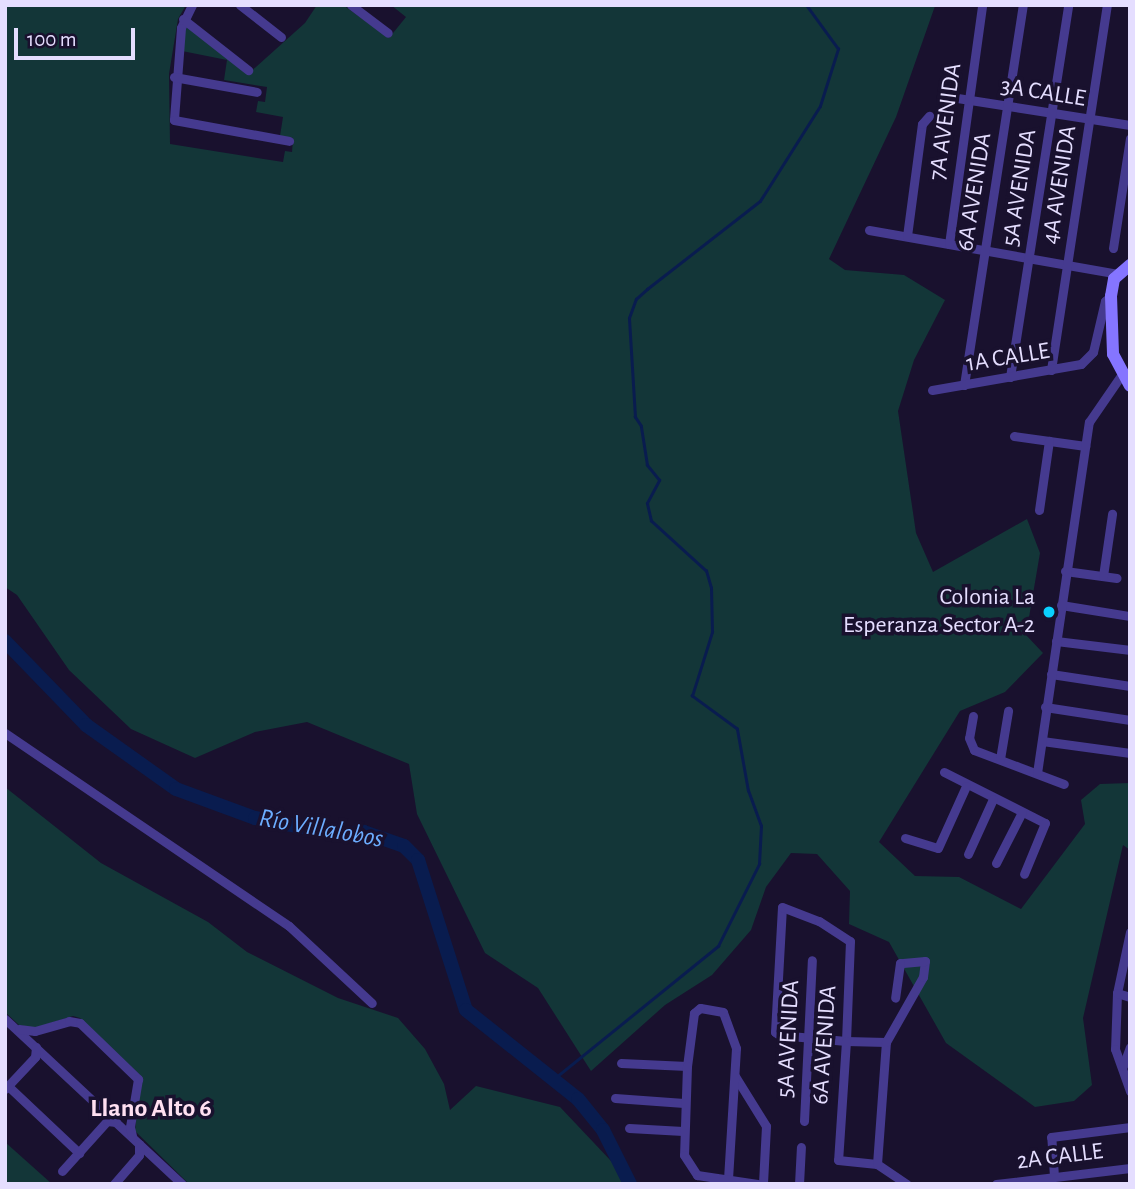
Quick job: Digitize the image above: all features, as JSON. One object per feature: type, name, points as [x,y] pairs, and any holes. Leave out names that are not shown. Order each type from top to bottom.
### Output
[{"type":"main road","points":[[1130,265],[1119,274],[1111,296],[1112,352],[1130,386]]},
{"type":"street","points":[[192,5],[183,19],[174,77],[173,118],[179,123],[289,141]]},
{"type":"street","points":[[240,5],[281,37]]},
{"type":"street","points":[[351,5],[388,33]]},
{"type":"street","name":"7A AVENIDA","points":[[950,244],[982,5]]},
{"type":"street","name":"6A AVENIDA","points":[[964,385],[1023,5]]},
{"type":"street","name":"5A AVENIDA","points":[[1010,377],[1068,5]]},
{"type":"street","name":"4A AVENIDA","points":[[1051,370],[1107,5]]},
{"type":"street","points":[[183,19],[247,70]]},
{"type":"street","points":[[174,77],[257,92]]},
{"type":"street","name":"3A CALLE","points":[[951,97],[1130,125]]},
{"type":"street","points":[[906,236],[922,124],[929,116]]},
{"type":"street","points":[[1113,248],[1130,138]]},
{"type":"street","points":[[869,230],[1119,274]]},
{"type":"street","name":"1A CALLE","points":[[932,390],[1051,370],[1088,359],[1105,301],[1111,296]]},
{"type":"street","points":[[1037,773],[1065,571],[1092,414],[1126,376]]},
{"type":"street","points":[[1014,436],[1085,446]]},
{"type":"street","points":[[1039,510],[1049,441]]},
{"type":"street","points":[[1103,576],[1112,514]]},
{"type":"street","points":[[1065,571],[1117,578]]},
{"type":"street","points":[[1060,605],[1130,616]]},
{"type":"street","points":[[1056,641],[1130,650]]},
{"type":"street","points":[[1051,674],[1130,686]]},
{"type":"street","points":[[1045,707],[1130,720]]},
{"type":"street","points":[[1000,759],[1008,711]]},
{"type":"street","points":[[973,716],[970,746],[1064,784]]},
{"type":"street","points":[[5,733],[289,926],[372,1003]]},
{"type":"street","points":[[1042,741],[1130,753]]},
{"type":"street","points":[[944,772],[966,786],[1045,823],[1024,874]]},
{"type":"street","points":[[905,838],[933,849],[939,847],[966,786]]},
{"type":"street","points":[[968,854],[993,799]]},
{"type":"street","points":[[996,863],[1022,812]]},
{"type":"street","name":"6A AVENIDA","points":[[809,1038],[779,1035],[774,1030],[781,910],[788,906],[846,937],[850,944],[837,1157],[843,1163],[877,1164]]},
{"type":"street","points":[[1130,932],[1117,993],[1115,1049],[1130,1091]]},
{"type":"street","name":"5A AVENIDA","points":[[804,1121],[812,960]]},
{"type":"street","points":[[895,999],[900,963],[925,961],[923,976],[886,1042],[877,1164],[907,1184]]},
{"type":"street","points":[[1117,993],[1130,997]]},
{"type":"street","points":[[728,1179],[736,1048],[725,1016],[716,1009],[700,1008],[694,1013],[687,1066],[684,1155],[697,1180],[728,1179],[757,1184]]},
{"type":"street","points":[[5,1021],[15,1027],[182,1184]]},
{"type":"street","points":[[15,1027],[32,1032],[68,1021],[80,1023],[138,1079],[130,1127],[139,1155],[114,1184]]},
{"type":"street","points":[[809,1038],[886,1042]]},
{"type":"street","points":[[36,1047],[36,1057],[7,1088],[79,1153]]},
{"type":"street","points":[[1122,1066],[1130,1047]]},
{"type":"street","points":[[621,1063],[687,1066]]},
{"type":"street","points":[[735,1076],[766,1126],[763,1184]]},
{"type":"street","points":[[615,1098],[684,1103]]},
{"type":"street","points":[[62,1171],[107,1121],[116,1122]]},
{"type":"street","points":[[1054,1176],[1051,1137],[1130,1127]]},
{"type":"street","points":[[629,1128],[683,1131]]},
{"type":"street","points":[[799,1184],[802,1147]]},
{"type":"street","name":"2A CALLE","points":[[996,1184],[1032,1182],[1054,1176],[1130,1168]]},
{"type":"street","points":[[1076,1174],[1082,1184]]},
{"type":"green space","points":[[5,5],[186,5],[178,19],[169,74],[170,144],[283,162],[285,151],[292,152],[293,138],[280,136],[283,117],[256,112],[258,101],[265,102],[267,87],[224,80],[227,60],[182,51],[186,26],[248,74],[305,23],[317,5],[343,5],[389,38],[406,17],[391,5],[935,6],[896,117],[829,259],[845,270],[904,275],[945,300],[914,360],[898,411],[916,533],[933,572],[1027,519],[1040,553],[1026,635],[1043,653],[1005,692],[960,711],[879,842],[915,876],[959,877],[1021,909],[1085,824],[1081,800],[1100,784],[1130,783],[1130,850],[1123,845],[1083,1018],[1092,1085],[1074,1101],[1035,1107],[946,1043],[889,942],[849,924],[850,891],[817,854],[791,853],[766,887],[751,930],[712,975],[665,1005],[591,1071],[538,988],[485,953],[417,814],[409,764],[307,722],[255,732],[195,758],[131,729],[69,670],[17,595],[5,587]]},
{"type":"green space","points":[[5,787],[101,863],[208,922],[247,952],[338,998],[398,1018],[425,1049],[444,1084],[450,1110],[476,1086],[560,1107],[612,1162],[623,1184],[189,1184],[135,1131],[141,1076],[80,1018],[73,1016],[35,1028],[19,1025],[5,1012]]},
{"type":"green space","points":[[5,1142],[52,1184],[5,1184]]},
{"type":"waterway","points":[[555,1078],[718,946],[759,864],[761,826],[748,791],[737,729],[692,696],[712,632],[711,588],[706,571],[651,521],[647,503],[659,480],[647,465],[641,426],[635,417],[629,318],[636,299],[647,289],[760,201],[820,106],[838,49],[806,5]]},
{"type":"waterway","name":"Río Villalobos","points":[[5,641],[86,725],[176,789],[255,818],[344,835],[364,832],[404,846],[418,860],[466,1010],[578,1099],[603,1130],[630,1184]]},
{"type":"place","name":"Colonia La Esperanza Sector A-2","points":[[1049,612]]},
{"type":"district","name":"Llano Alto 6","points":[[151,1109]]}]
